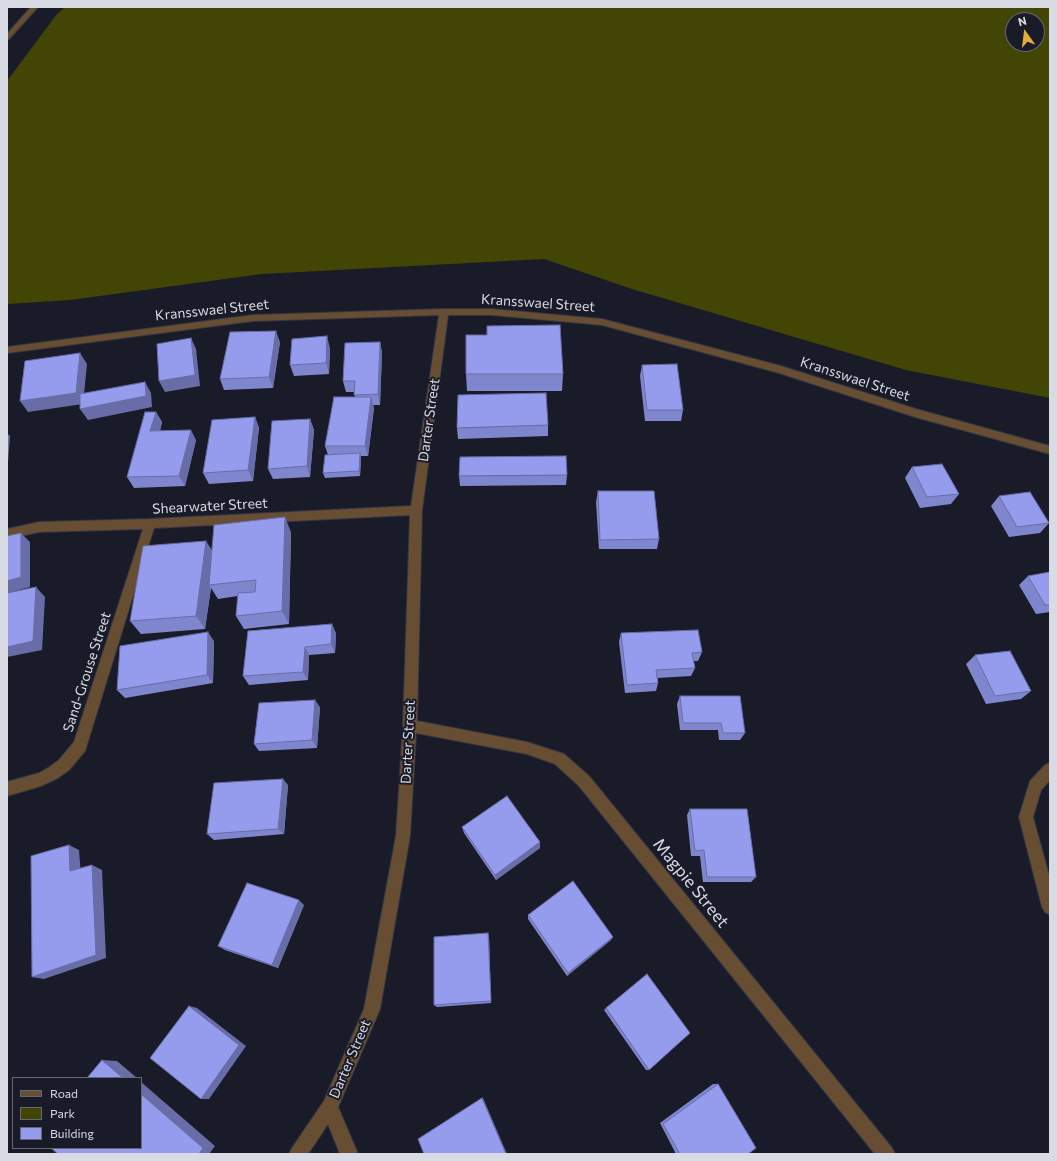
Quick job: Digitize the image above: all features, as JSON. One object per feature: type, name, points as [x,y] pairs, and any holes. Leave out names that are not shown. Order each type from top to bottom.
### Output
[{"type":"street","points":[[7,38],[35,7]]},
{"type":"street","name":"Kransswael Street","points":[[7,350],[253,318],[444,312],[499,312],[602,322],[781,370],[915,413],[1050,450]]},
{"type":"street","name":"Darter Street","points":[[298,1154],[330,1107],[372,1008],[403,836],[410,726],[416,510],[444,312]]},
{"type":"street","name":"Shearwater Street","points":[[7,534],[39,527],[150,524],[416,510]]},
{"type":"street","name":"Sand-Grouse Street","points":[[7,789],[41,779],[53,773],[64,765],[80,746],[150,524]]},
{"type":"street","name":"Magpie Street","points":[[410,726],[527,748],[559,759],[584,781],[886,1154]]},
{"type":"street","points":[[1050,770],[1035,786],[1026,817],[1050,907]]},
{"type":"street","points":[[330,1107],[349,1154]]},
{"type":"green space","points":[[65,7],[1050,7],[1050,398],[906,370],[632,289],[544,259],[262,274],[70,300],[7,304],[7,81],[57,14]]},
{"type":"building","points":[[560,325],[563,374],[466,374],[466,335],[487,335],[487,326]]},
{"type":"building","points":[[276,331],[269,377],[220,379],[230,332]]},
{"type":"building","points":[[327,336],[326,363],[290,365],[292,339]]},
{"type":"building","points":[[191,338],[195,375],[159,381],[157,344]]},
{"type":"building","points":[[380,342],[378,394],[354,395],[355,381],[343,381],[345,343]]},
{"type":"building","points":[[80,353],[76,393],[20,401],[25,361]]},
{"type":"building","points":[[677,364],[683,410],[647,410],[642,365]]},
{"type":"building","points":[[145,382],[146,396],[80,409],[80,394]]},
{"type":"building","points":[[546,393],[548,425],[457,428],[458,395]]},
{"type":"building","points":[[334,397],[371,397],[365,446],[325,446]]},
{"type":"building","points":[[145,412],[156,412],[150,431],[191,430],[179,476],[127,477]]},
{"type":"building","points":[[255,417],[248,470],[203,473],[212,420]]},
{"type":"building","points":[[310,419],[307,466],[268,469],[272,421]]},
{"type":"building","points":[[360,453],[359,471],[323,473],[325,455]]},
{"type":"building","points":[[566,456],[567,475],[459,476],[460,457]]},
{"type":"building","points":[[942,464],[959,494],[927,497],[912,467]]},
{"type":"building","points":[[598,491],[654,491],[659,539],[600,540]]},
{"type":"building","points":[[1030,492],[1049,523],[1017,527],[999,496]]},
{"type":"building","points":[[285,517],[282,611],[236,616],[238,593],[255,592],[256,580],[209,585],[214,525]]},
{"type":"building","points":[[21,533],[21,577],[7,581],[7,536]]},
{"type":"building","points":[[206,541],[196,616],[130,621],[143,546]]},
{"type":"building","points":[[1050,572],[1050,605],[1045,605],[1028,576]]},
{"type":"building","points":[[36,587],[33,641],[7,647],[7,593]]},
{"type":"building","points":[[332,624],[331,644],[305,647],[303,672],[243,676],[248,631]]},
{"type":"building","points":[[698,630],[702,652],[692,653],[695,668],[656,670],[658,683],[627,685],[621,633]]},
{"type":"building","points":[[208,632],[207,675],[117,690],[120,646]]},
{"type":"building","points":[[1010,651],[1031,691],[995,696],[975,655]]},
{"type":"building","points":[[680,696],[740,696],[745,733],[723,733],[721,723],[683,723]]},
{"type":"building","points":[[315,700],[312,740],[254,744],[259,703]]},
{"type":"building","points":[[283,779],[278,829],[207,834],[214,783]]},
{"type":"building","points":[[507,796],[540,842],[495,875],[462,827]]},
{"type":"building","points":[[690,809],[747,809],[756,877],[707,877],[704,850],[695,851]]},
{"type":"building","points":[[69,845],[70,871],[92,865],[96,955],[32,977],[31,856]]},
{"type":"building","points":[[573,881],[613,937],[568,973],[528,915]]},
{"type":"building","points":[[247,883],[299,900],[272,965],[218,946]]},
{"type":"building","points":[[488,933],[491,1001],[434,1005],[434,937]]},
{"type":"building","points":[[647,974],[690,1033],[649,1070],[606,1008]]},
{"type":"building","points":[[189,1006],[239,1045],[201,1099],[150,1058]]},
{"type":"building","points":[[102,1060],[122,1077],[88,1077]]},
{"type":"building","points":[[718,1084],[756,1148],[748,1154],[680,1154],[663,1124]]},
{"type":"building","points":[[142,1095],[203,1148],[199,1154],[58,1154],[52,1149],[142,1149]]},
{"type":"building","points":[[482,1098],[506,1154],[424,1154],[418,1139]]}]
